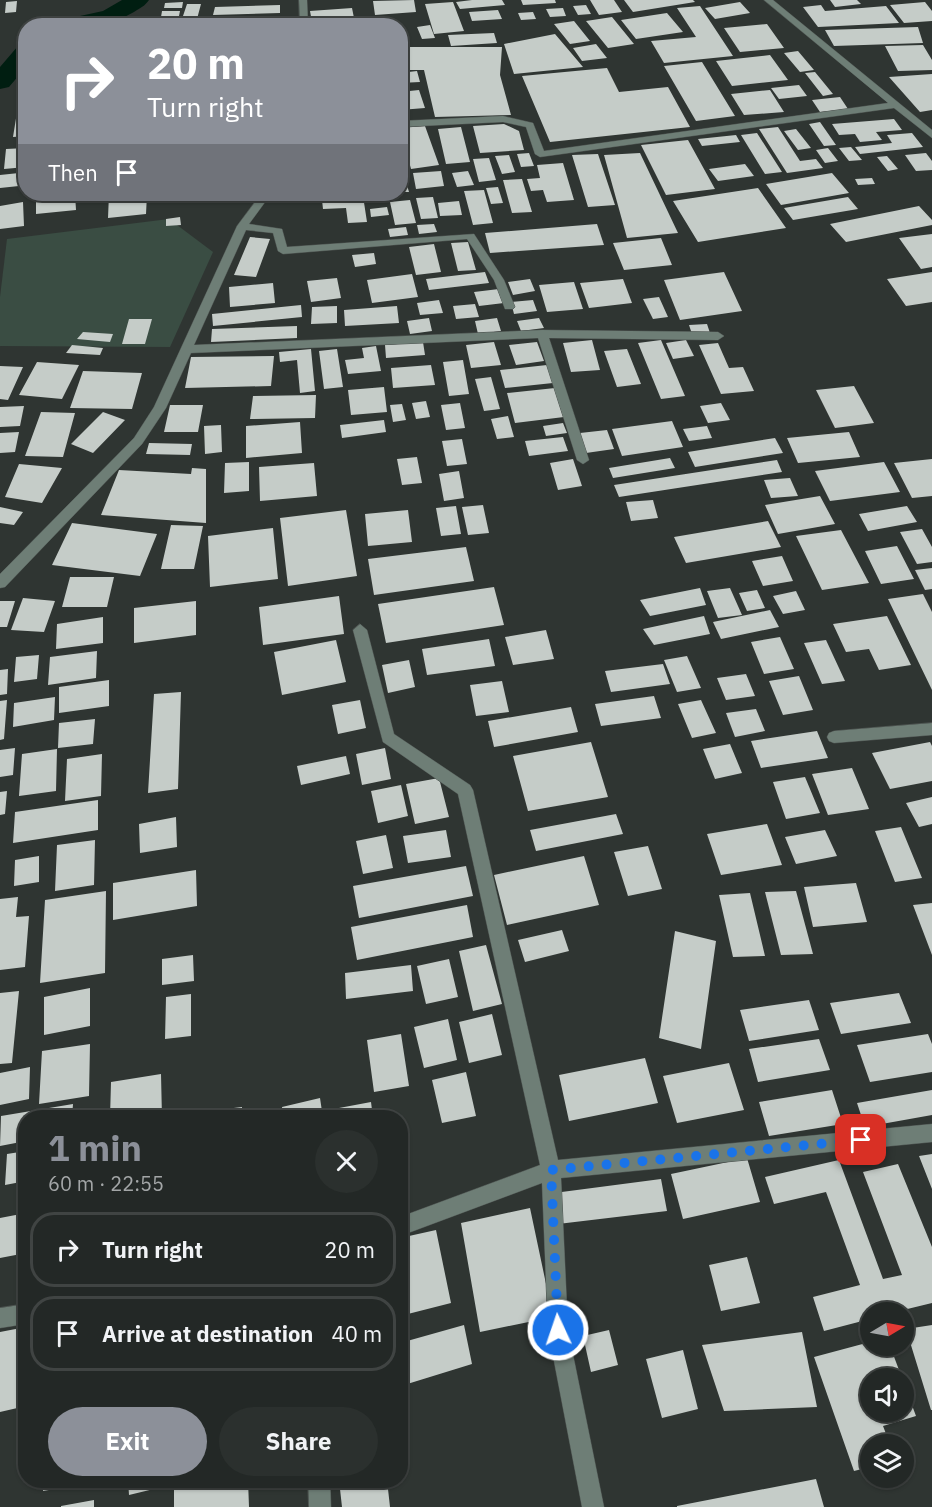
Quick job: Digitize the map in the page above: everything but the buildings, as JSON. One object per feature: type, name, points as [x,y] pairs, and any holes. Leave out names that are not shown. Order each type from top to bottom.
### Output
[{"type":"street","points":[[303,0],[304,18]]},
{"type":"street","points":[[768,0],[932,135]]},
{"type":"street","points":[[408,124],[502,118],[530,125],[540,154],[897,105]]},
{"type":"street","points":[[920,125],[932,123]]},
{"type":"street","points":[[0,583],[138,441],[160,408],[242,226],[261,201]]},
{"type":"street","points":[[242,226],[278,231],[283,251],[470,236],[499,280],[509,307]]},
{"type":"street","points":[[187,349],[542,334],[718,336]]},
{"type":"street","points":[[542,334],[583,460]]},
{"type":"street","points":[[360,630],[388,738],[465,790],[551,1170],[558,1330],[593,1507]]},
{"type":"street","points":[[834,737],[932,729]]},
{"type":"street","points":[[408,1224],[551,1170],[932,1133]]},
{"type":"street","points":[[0,1318],[18,1315]]},
{"type":"street","points":[[319,1488],[320,1507]]},
{"type":"green space","points":[[169,219],[213,252],[170,347],[0,346],[0,297],[7,239]]},
{"type":"waterway","points":[[101,18],[110,16],[138,0]]},
{"type":"waterway","points":[[0,82],[18,61]]},
{"type":"route","points":[[558,1330],[551,1170],[861,1140]]}]
